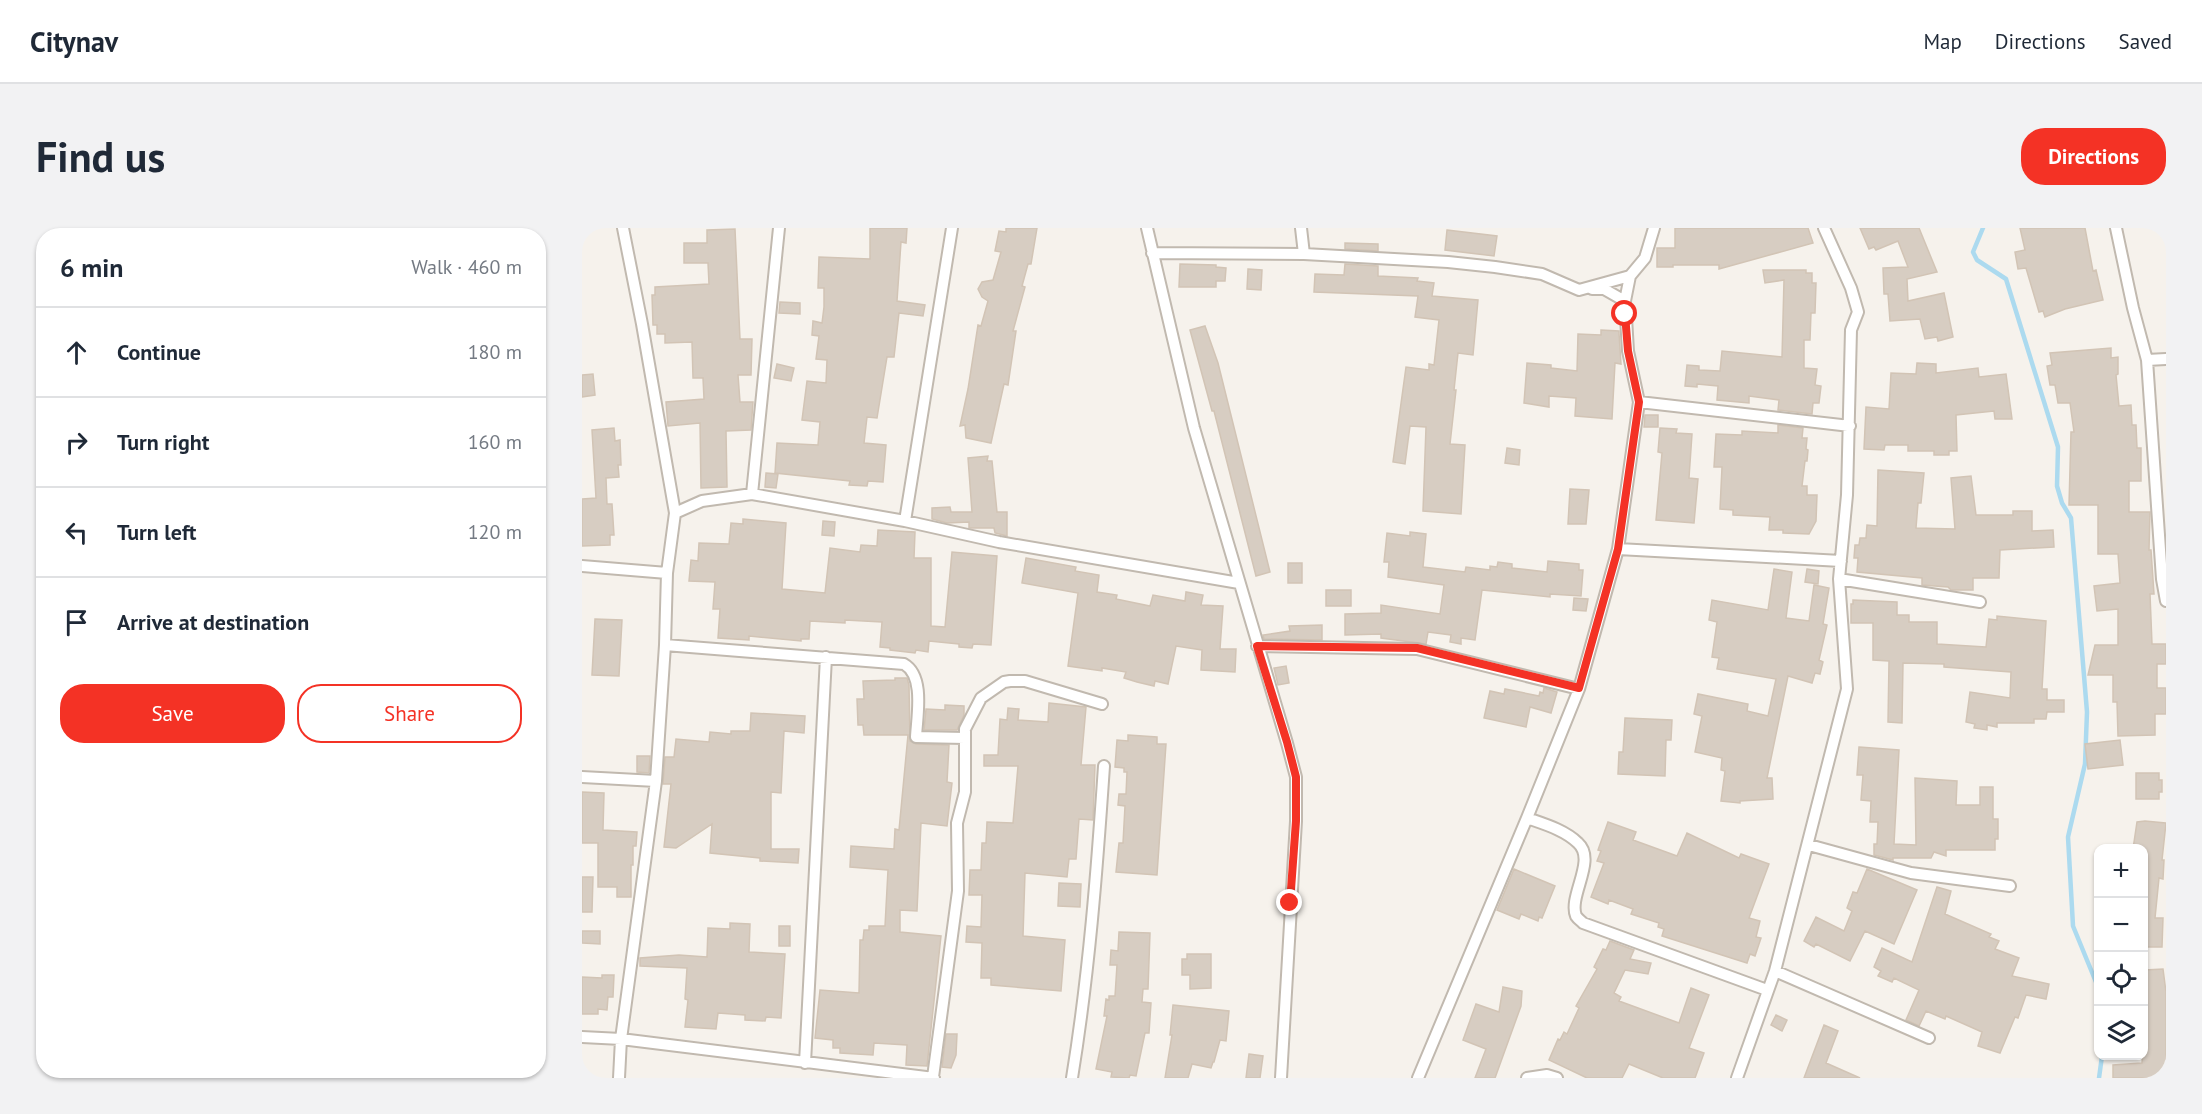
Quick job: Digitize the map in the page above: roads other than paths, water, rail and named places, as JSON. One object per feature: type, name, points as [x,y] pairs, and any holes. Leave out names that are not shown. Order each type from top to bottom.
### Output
[{"type":"street","points":[[619,1078],[621,1039],[656,781],[665,645],[667,573],[675,513],[623,228]]},
{"type":"street","points":[[752,494],[779,228]]},
{"type":"street","points":[[905,521],[952,228]]},
{"type":"street","points":[[1147,228],[1194,428],[1296,777],[1296,821],[1281,1078]]},
{"type":"street","points":[[1301,228],[1304,254]]},
{"type":"street","points":[[1418,1078],[1579,688],[1618,549],[1639,402],[1628,351],[1625,301],[1630,276],[1644,258],[1654,228]]},
{"type":"street","points":[[1737,1078],[1775,971],[1847,689],[1839,579],[1847,495],[1851,330],[1858,312],[1851,288],[1824,228]]},
{"type":"street","points":[[2116,228],[2147,360],[2161,483],[2162,579],[2166,601]]},
{"type":"street","points":[[1152,253],[1304,254],[1495,267],[1542,274],[1579,290],[1605,289],[1625,301]]},
{"type":"street","points":[[1579,290],[1630,276]]},
{"type":"street","points":[[2147,360],[2166,358]]},
{"type":"street","points":[[1639,402],[1850,426]]},
{"type":"street","points":[[675,513],[702,501],[752,494],[905,521],[999,542],[1239,583]]},
{"type":"street","points":[[1618,549],[1841,561]]},
{"type":"street","points":[[582,566],[667,573]]},
{"type":"street","points":[[1839,579],[1980,602]]},
{"type":"street","points":[[665,645],[904,664],[911,668],[915,675],[916,737],[965,738]]},
{"type":"street","points":[[1257,646],[1417,648],[1579,688]]},
{"type":"street","points":[[805,1063],[826,657]]},
{"type":"street","points":[[582,1037],[621,1039],[933,1078],[958,891],[957,830],[958,813],[966,785],[965,729],[981,698],[1004,682],[1024,681],[1102,704]]},
{"type":"street","points":[[1072,1078],[1085,992],[1104,766]]},
{"type":"street","points":[[582,777],[656,781]]},
{"type":"street","points":[[1527,818],[1554,828],[1579,843],[1584,852],[1575,906],[1576,916],[1583,923],[1767,990]]},
{"type":"street","points":[[1809,845],[1911,873],[2010,886]]},
{"type":"street","points":[[1775,971],[1929,1038]]},
{"type":"street","points":[[1527,1078],[1546,1074],[1557,1078]]},
{"type":"waterway","points":[[1983,228],[1973,252],[1977,260],[2006,279],[2058,447],[2057,486],[2062,503],[2071,518],[2087,712],[2085,764],[2068,837],[2073,926],[2094,977]]},
{"type":"waterway","points":[[2099,1078],[2101,1060]]}]
